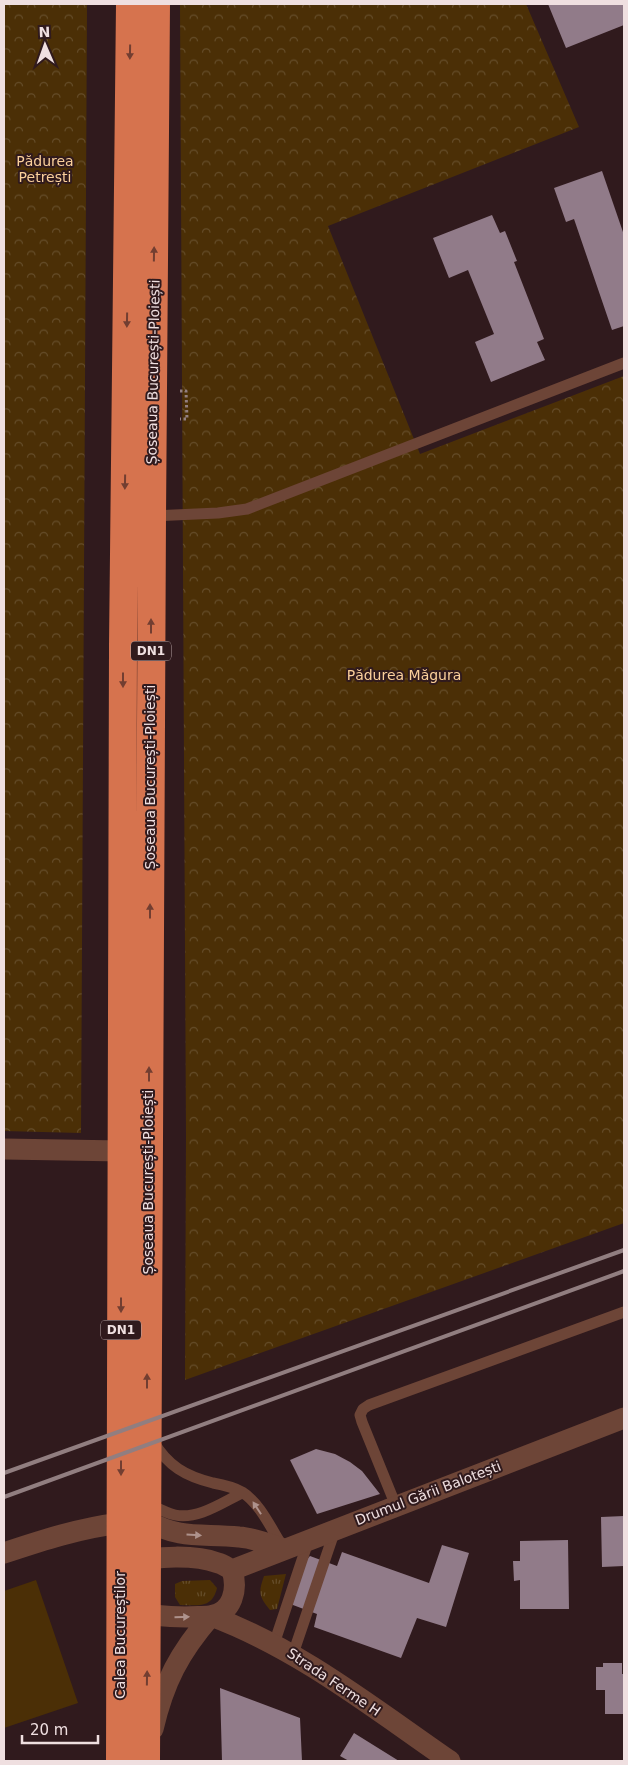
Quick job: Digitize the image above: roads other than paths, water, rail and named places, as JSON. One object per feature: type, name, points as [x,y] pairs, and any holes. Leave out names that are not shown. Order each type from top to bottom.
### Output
[{"type":"highway","name":"Șoseaua București-Ploiești","points":[[121,1516],[125,516],[130,4]]},
{"type":"highway","name":"Șoseaua București-Ploiești","points":[[148,1512],[156,4]]},
{"type":"highway","points":[[125,516],[152,516]]},
{"type":"highway","points":[[122,1151],[134,1171],[135,1285],[148,1297]]},
{"type":"highway","name":"Calea Bucureștilor","points":[[146,1761],[148,1512]]},
{"type":"highway","name":"Calea Bucureștilor","points":[[120,1761],[121,1516]]},
{"type":"street","points":[[4,1149],[122,1151]]},
{"type":"street","name":"Drumul Gării Balotești","points":[[232,1570],[624,1418]]},
{"type":"street","points":[[148,1512],[159,1528],[181,1534],[251,1538],[284,1549]]},
{"type":"street","points":[[4,1553],[121,1516]]},
{"type":"street","points":[[120,1572],[138,1562],[184,1558],[218,1563],[232,1570],[235,1579],[235,1589],[228,1606],[220,1613],[211,1616],[160,1617],[131,1610],[120,1604]]},
{"type":"street","points":[[146,1761],[158,1707],[165,1687],[184,1651],[211,1616]]},
{"type":"street","name":"Strada Ferme H","points":[[211,1616],[238,1626],[293,1654],[450,1761]]},
{"type":"lane","points":[[152,516],[218,513],[247,509],[624,363]]},
{"type":"lane","points":[[396,1506],[362,1422],[360,1415],[363,1409],[369,1404],[624,1312]]},
{"type":"lane","points":[[147,1430],[158,1450],[172,1466],[186,1475],[230,1486],[253,1500],[284,1549]]},
{"type":"lane","points":[[148,1512],[188,1516],[242,1493]]},
{"type":"lane","points":[[293,1654],[336,1529]]},
{"type":"lane","points":[[274,1644],[309,1539]]},
{"type":"railway","points":[[4,1473],[624,1250]]},
{"type":"railway","points":[[4,1497],[624,1271]]},
{"type":"park label","name":"Pădurea Petrești","points":[[45,170]]},
{"type":"park label","name":"Pădurea Măgura","points":[[404,675]]}]
